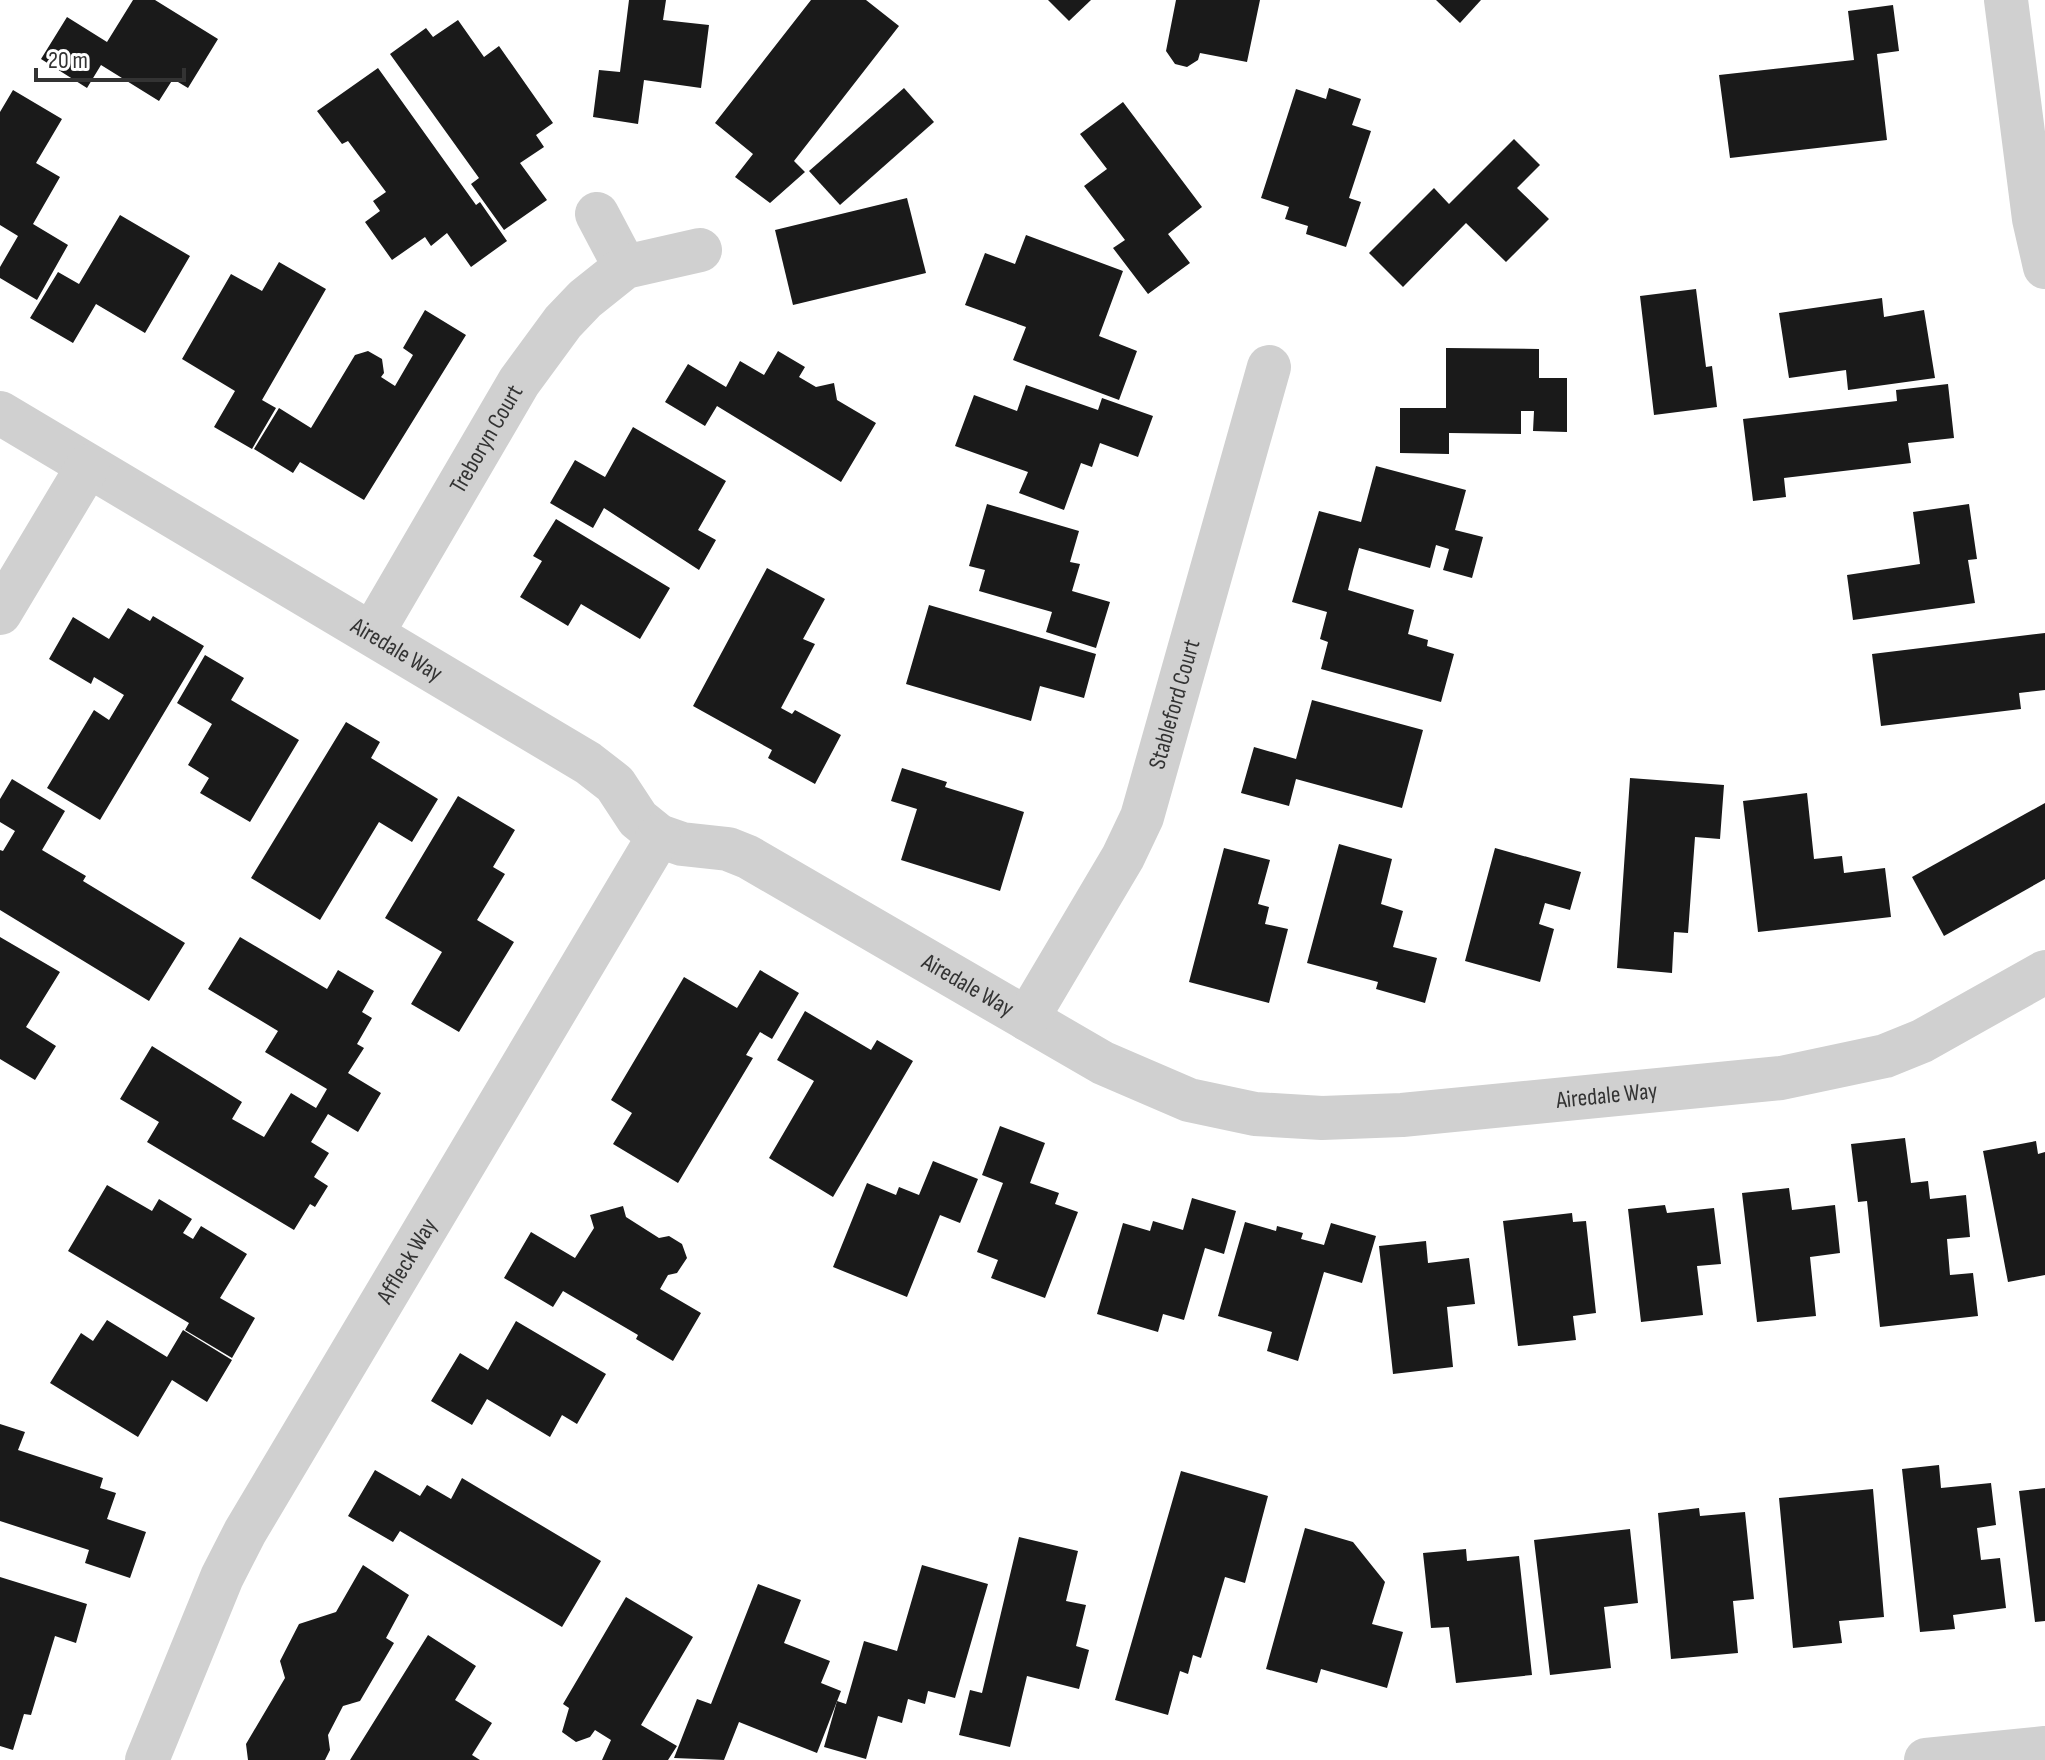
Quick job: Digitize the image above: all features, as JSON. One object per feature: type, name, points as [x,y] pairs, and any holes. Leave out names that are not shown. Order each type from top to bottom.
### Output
[{"type":"street","points":[[2006,0],[2034,219],[2045,267]]},
{"type":"street","points":[[597,214],[625,267]]},
{"type":"street","name":"Treboryn Court","points":[[373,632],[539,352],[585,299],[625,267],[700,250]]},
{"type":"street","name":"Stableford Court","points":[[1027,1019],[1123,857],[1145,807],[1269,367]]},
{"type":"street","name":"Airedale Way","points":[[0,413],[373,632],[588,763],[615,784],[638,819],[659,836],[682,844],[728,849],[748,857],[1138,1080],[1218,1108],[1322,1118],[1402,1115],[1781,1078],[1885,1056],[1922,1041],[2045,972]]},
{"type":"street","points":[[0,613],[88,466]]},
{"type":"street","name":"Affleck Way","points":[[147,1760],[172,1695],[245,1532],[659,836]]},
{"type":"street","name":"Affleck Way","points":[[171,1760],[172,1695]]},
{"type":"street","points":[[1926,1760],[2034,1753]]},
{"type":"building","points":[[133,0],[155,0],[218,39],[188,88],[173,79],[159,101],[101,65],[87,88],[41,59],[67,17],[107,42]]},
{"type":"building","points":[[629,0],[666,0],[663,20],[709,25],[701,88],[644,80],[638,124],[593,117],[599,70],[620,72]]},
{"type":"building","points":[[811,0],[866,0],[899,26],[794,161],[805,172],[770,203],[735,177],[753,154],[715,123]]},
{"type":"building","points":[[1048,0],[1091,0],[1069,21]]},
{"type":"building","points":[[1176,0],[1260,0],[1247,62],[1200,53],[1198,60],[1187,67],[1175,64],[1166,51]]},
{"type":"building","points":[[1436,0],[1481,0],[1460,23]]},
{"type":"building","points":[[1893,5],[1899,51],[1877,54],[1887,140],[1730,158],[1719,75],[1854,60],[1848,11]]},
{"type":"building","points":[[458,20],[484,57],[499,46],[553,123],[536,135],[544,147],[520,163],[547,200],[504,230],[471,184],[479,178],[390,54],[426,28],[433,37]]},
{"type":"building","points":[[378,68],[476,205],[480,202],[507,241],[471,267],[447,233],[431,246],[425,237],[392,260],[365,222],[380,211],[373,201],[386,192],[348,141],[342,144],[317,111]]},
{"type":"building","points":[[904,88],[934,122],[840,205],[809,171]]},
{"type":"building","points":[[1329,88],[1361,99],[1352,125],[1371,131],[1349,198],[1361,202],[1346,247],[1306,234],[1308,226],[1285,219],[1289,207],[1261,198],[1296,89],[1326,99]]},
{"type":"building","points":[[13,90],[62,119],[36,163],[60,177],[33,224],[68,245],[37,300],[0,278],[0,267],[18,236],[0,225],[0,112]]},
{"type":"building","points":[[1123,102],[1202,207],[1168,234],[1190,263],[1148,294],[1113,248],[1125,240],[1084,186],[1107,169],[1080,134]]},
{"type":"building","points":[[1514,139],[1540,165],[1517,188],[1549,219],[1506,262],[1466,223],[1403,287],[1369,253],[1434,188],[1449,204]]},
{"type":"building","points":[[907,198],[926,273],[793,305],[775,230]]},
{"type":"building","points":[[120,215],[190,256],[145,333],[96,304],[73,343],[30,318],[58,272],[79,284]]},
{"type":"building","points":[[1026,235],[1123,271],[1099,336],[1137,351],[1119,400],[1013,360],[1026,327],[965,305],[985,253],[1015,264]]},
{"type":"building","points":[[279,262],[326,289],[262,400],[276,408],[252,449],[214,427],[235,391],[182,359],[231,274],[262,291]]},
{"type":"building","points":[[1696,289],[1706,367],[1712,366],[1717,407],[1654,415],[1640,296]]},
{"type":"building","points":[[1882,298],[1884,317],[1924,310],[1935,378],[1848,390],[1846,370],[1789,378],[1779,313]]},
{"type":"building","points":[[425,310],[466,335],[364,500],[300,462],[293,473],[254,449],[279,408],[311,428],[355,355],[368,351],[382,359],[384,373],[381,377],[395,386],[413,355],[403,348]]},
{"type":"building","points":[[1446,348],[1539,349],[1539,378],[1567,378],[1567,432],[1533,431],[1534,411],[1521,411],[1521,434],[1449,433],[1449,454],[1400,453],[1400,408],[1446,408]]},
{"type":"building","points":[[778,351],[805,367],[799,377],[816,387],[834,383],[837,400],[876,423],[841,482],[717,406],[705,426],[665,402],[688,364],[726,387],[740,361],[764,375]]},
{"type":"building","points":[[1948,384],[1954,438],[1908,443],[1911,463],[1784,478],[1786,497],[1753,501],[1743,419],[1897,401],[1896,390]]},
{"type":"building","points":[[1026,385],[1098,410],[1102,398],[1153,416],[1138,457],[1100,443],[1092,467],[1081,463],[1064,510],[1019,493],[1028,472],[955,446],[974,395],[1017,411]]},
{"type":"building","points":[[633,427],[726,481],[698,530],[716,540],[699,570],[604,508],[593,528],[550,503],[575,460],[605,477]]},
{"type":"building","points":[[1376,466],[1466,490],[1455,530],[1483,537],[1472,578],[1443,570],[1449,549],[1436,545],[1430,568],[1359,548],[1353,570],[1348,590],[1414,610],[1408,634],[1428,640],[1427,646],[1454,654],[1441,702],[1321,669],[1328,642],[1320,639],[1327,612],[1292,602],[1319,511],[1361,522]]},
{"type":"building","points":[[987,504],[1079,531],[1070,562],[1080,564],[1072,591],[1110,602],[1096,648],[1046,632],[1052,612],[979,591],[985,570],[969,566]]},
{"type":"building","points":[[1969,504],[1977,559],[1968,560],[1975,603],[1853,620],[1847,575],[1920,564],[1913,512]]},
{"type":"building","points":[[556,519],[670,588],[640,639],[581,604],[568,626],[520,597],[542,561],[533,556]]},
{"type":"building","points":[[767,568],[825,599],[803,639],[815,644],[781,708],[792,714],[795,710],[841,735],[815,784],[768,758],[772,750],[693,706]]},
{"type":"building","points":[[929,605],[1096,654],[1084,698],[1040,686],[1031,721],[906,684]]},
{"type":"building","points":[[128,608],[150,621],[153,616],[204,646],[100,820],[47,788],[94,710],[109,720],[124,695],[94,677],[91,684],[49,659],[73,617],[109,639]]},
{"type":"building","points":[[2045,633],[2045,690],[2019,693],[2021,709],[1881,726],[1872,654]]},
{"type":"building","points":[[205,655],[244,678],[231,700],[299,740],[250,822],[200,793],[209,778],[188,765],[212,724],[177,703]]},
{"type":"building","points":[[1312,700],[1423,730],[1402,808],[1296,779],[1289,806],[1241,793],[1254,747],[1296,759]]},
{"type":"building","points":[[346,722],[380,742],[371,758],[438,799],[412,842],[379,822],[320,920],[251,878]]},
{"type":"building","points":[[902,768],[947,782],[945,787],[1024,812],[1000,891],[901,860],[917,809],[891,801]]},
{"type":"building","points":[[1630,778],[1724,785],[1720,839],[1695,837],[1688,933],[1674,932],[1672,973],[1617,968]]},
{"type":"building","points":[[12,779],[65,811],[42,850],[86,876],[83,881],[185,943],[149,1001],[0,910],[0,850],[3,851],[15,831],[0,822],[0,799]]},
{"type":"building","points":[[1807,793],[1814,859],[1842,856],[1844,873],[1885,868],[1891,917],[1758,932],[1743,801]]},
{"type":"building","points":[[458,796],[515,830],[493,867],[505,874],[477,920],[514,942],[459,1032],[411,1004],[442,952],[385,918]]},
{"type":"building","points":[[2045,803],[2045,879],[1944,936],[1912,877]]},
{"type":"building","points":[[1339,844],[1392,859],[1381,904],[1403,911],[1393,947],[1437,958],[1425,1003],[1376,989],[1378,982],[1307,963]]},
{"type":"building","points":[[1224,848],[1270,860],[1258,904],[1269,907],[1265,924],[1288,929],[1269,1003],[1189,982]]},
{"type":"building","points":[[1495,848],[1581,872],[1570,910],[1545,903],[1539,924],[1554,929],[1540,982],[1465,961]]},
{"type":"building","points":[[0,937],[60,972],[26,1027],[56,1046],[35,1080],[0,1059]]},
{"type":"building","points":[[240,937],[327,989],[338,970],[374,991],[362,1012],[372,1018],[357,1044],[364,1048],[348,1073],[381,1093],[358,1132],[328,1114],[311,1142],[329,1153],[314,1177],[328,1186],[315,1207],[310,1204],[294,1230],[147,1142],[159,1122],[120,1099],[152,1046],[242,1102],[232,1119],[264,1137],[291,1093],[316,1108],[327,1089],[265,1052],[278,1031],[208,989]]},
{"type":"building","points":[[760,970],[799,993],[772,1039],[760,1032],[746,1055],[753,1058],[678,1183],[613,1144],[632,1113],[611,1100],[684,977],[737,1008]]},
{"type":"building","points":[[805,1011],[871,1050],[877,1040],[913,1061],[833,1197],[769,1158],[814,1081],[777,1060]]},
{"type":"building","points":[[1000,1126],[1045,1143],[1030,1183],[1059,1193],[1055,1204],[1078,1212],[1045,1298],[991,1278],[998,1260],[977,1252],[1003,1183],[982,1175]]},
{"type":"building","points":[[1905,1138],[1911,1183],[1928,1181],[1930,1199],[1966,1195],[1970,1237],[1947,1239],[1950,1275],[1973,1273],[1978,1316],[1880,1327],[1867,1201],[1858,1202],[1851,1144]]},
{"type":"building","points":[[2036,1141],[2038,1154],[2045,1152],[2045,1275],[2008,1282],[1983,1151]]},
{"type":"building","points":[[933,1161],[978,1179],[960,1223],[940,1215],[907,1297],[833,1267],[867,1183],[896,1195],[899,1187],[919,1195]]},
{"type":"building","points":[[107,1185],[152,1211],[159,1199],[192,1219],[183,1233],[193,1239],[201,1226],[247,1254],[220,1298],[255,1318],[232,1358],[185,1330],[189,1323],[68,1251]]},
{"type":"building","points":[[1789,1188],[1792,1210],[1835,1205],[1840,1253],[1810,1257],[1816,1316],[1757,1322],[1742,1193]]},
{"type":"building","points":[[1192,1198],[1236,1211],[1224,1254],[1205,1248],[1184,1320],[1163,1314],[1158,1332],[1097,1314],[1123,1223],[1150,1231],[1153,1221],[1183,1230]]},
{"type":"building","points":[[1665,1205],[1667,1213],[1714,1208],[1721,1264],[1697,1266],[1703,1315],[1641,1322],[1628,1209]]},
{"type":"building","points":[[623,1206],[626,1217],[659,1238],[669,1236],[682,1244],[687,1258],[677,1273],[668,1275],[660,1289],[701,1313],[673,1361],[636,1339],[638,1335],[563,1291],[553,1307],[504,1278],[531,1232],[575,1258],[594,1228],[590,1215]]},
{"type":"building","points":[[1572,1213],[1573,1222],[1586,1221],[1596,1313],[1573,1316],[1576,1340],[1518,1346],[1503,1221]]},
{"type":"building","points":[[1245,1222],[1276,1231],[1277,1226],[1303,1233],[1301,1239],[1324,1245],[1331,1223],[1376,1236],[1362,1283],[1324,1272],[1298,1361],[1267,1351],[1272,1332],[1218,1316]]},
{"type":"building","points":[[1426,1241],[1428,1263],[1469,1258],[1475,1304],[1447,1307],[1453,1367],[1393,1374],[1379,1246]]},
{"type":"building","points":[[107,1320],[167,1357],[183,1330],[232,1360],[207,1402],[172,1380],[138,1437],[50,1383],[81,1333],[93,1341]]},
{"type":"building","points":[[516,1321],[606,1374],[577,1424],[562,1415],[550,1437],[487,1399],[472,1425],[431,1401],[460,1353],[488,1370]]},
{"type":"building","points":[[0,1424],[25,1432],[18,1450],[103,1478],[100,1488],[116,1493],[107,1519],[146,1532],[130,1578],[85,1563],[89,1550],[0,1521]]},
{"type":"building","points":[[1939,1465],[1941,1488],[1991,1483],[1996,1525],[1977,1528],[1981,1560],[2000,1558],[2006,1608],[1953,1615],[1955,1629],[1920,1632],[1902,1469]]},
{"type":"building","points":[[375,1470],[420,1496],[427,1485],[451,1499],[462,1478],[601,1561],[562,1627],[400,1531],[393,1542],[348,1516]]},
{"type":"building","points":[[1181,1471],[1268,1496],[1245,1583],[1225,1577],[1201,1658],[1193,1655],[1188,1674],[1180,1671],[1168,1715],[1115,1700]]},
{"type":"building","points":[[2045,1488],[2045,1621],[2035,1622],[2019,1491]]},
{"type":"building","points":[[1873,1489],[1884,1617],[1839,1621],[1842,1643],[1793,1648],[1779,1498]]},
{"type":"building","points":[[1699,1508],[1700,1516],[1745,1512],[1754,1599],[1733,1601],[1738,1653],[1671,1659],[1658,1513]]},
{"type":"building","points":[[1305,1528],[1353,1542],[1385,1582],[1372,1624],[1403,1632],[1387,1688],[1321,1669],[1317,1683],[1266,1669]]},
{"type":"building","points":[[1630,1529],[1638,1603],[1604,1607],[1611,1668],[1550,1675],[1534,1540]]},
{"type":"building","points":[[1019,1537],[1078,1551],[1066,1601],[1086,1605],[1076,1646],[1089,1650],[1079,1689],[1027,1676],[1010,1747],[959,1735],[970,1690],[982,1693]]},
{"type":"building","points":[[1466,1549],[1467,1561],[1519,1556],[1532,1675],[1456,1683],[1449,1627],[1431,1628],[1423,1553]]},
{"type":"building","points":[[363,1565],[409,1595],[386,1638],[394,1643],[360,1701],[343,1706],[328,1735],[330,1750],[325,1760],[248,1760],[246,1744],[285,1678],[280,1661],[299,1624],[336,1612]]},
{"type":"building","points":[[922,1565],[988,1584],[955,1698],[928,1691],[925,1704],[908,1699],[902,1723],[878,1716],[866,1759],[824,1747],[837,1701],[846,1704],[864,1641],[897,1651]]},
{"type":"building","points":[[0,1577],[87,1604],[76,1643],[55,1636],[31,1715],[24,1714],[13,1750],[0,1746]]},
{"type":"building","points":[[758,1584],[801,1600],[784,1643],[830,1661],[821,1683],[841,1691],[817,1753],[739,1722],[724,1760],[674,1758],[697,1699],[711,1704]]},
{"type":"building","points":[[626,1597],[693,1637],[641,1725],[677,1746],[668,1760],[602,1760],[611,1740],[595,1730],[590,1737],[576,1742],[562,1732],[569,1708],[563,1704]]},
{"type":"building","points":[[428,1635],[476,1666],[455,1700],[492,1723],[472,1755],[480,1760],[350,1760]]}]
